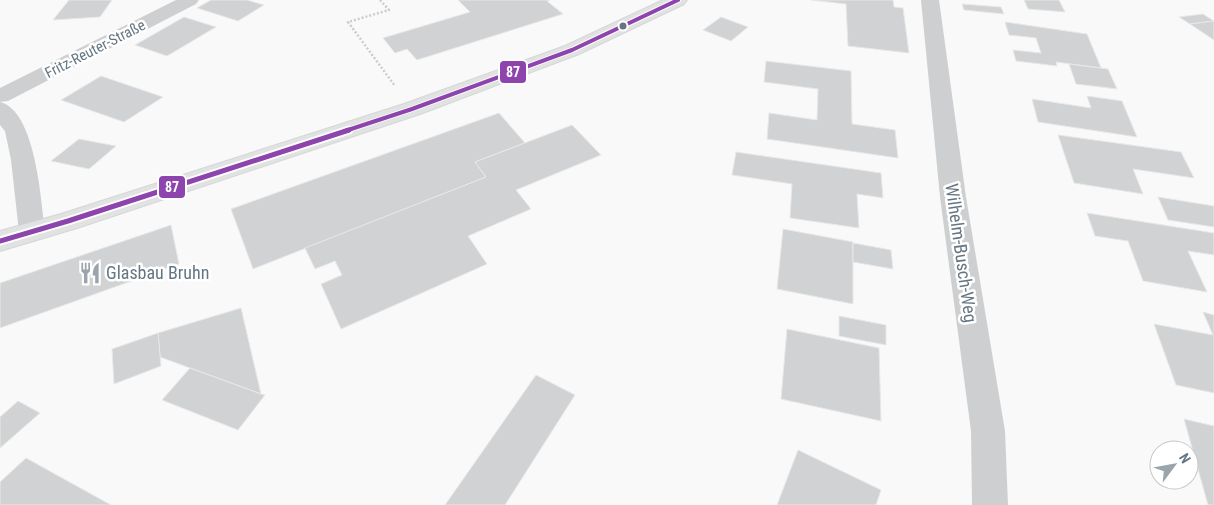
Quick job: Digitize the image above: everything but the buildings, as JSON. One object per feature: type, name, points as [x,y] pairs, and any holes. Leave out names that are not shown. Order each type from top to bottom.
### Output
[{"type":"main road","points":[[0,241],[412,109],[572,50],[678,0]]},
{"type":"street","name":"Fritz-Reuter-Straße","points":[[0,96],[190,0]]},
{"type":"street","name":"Wilhelm-Busch-Weg","points":[[930,0],[952,197],[988,431],[990,505]]},
{"type":"street","points":[[0,109],[16,131],[23,160],[32,232]]},
{"type":"path","points":[[380,0],[389,10],[348,22],[395,87]]},
{"type":"transit line","name":"87","points":[[0,241],[68,221],[412,109],[572,50],[678,0]]},
{"type":"place","name":"Glasbau Bruhn","points":[[90,273]]}]
